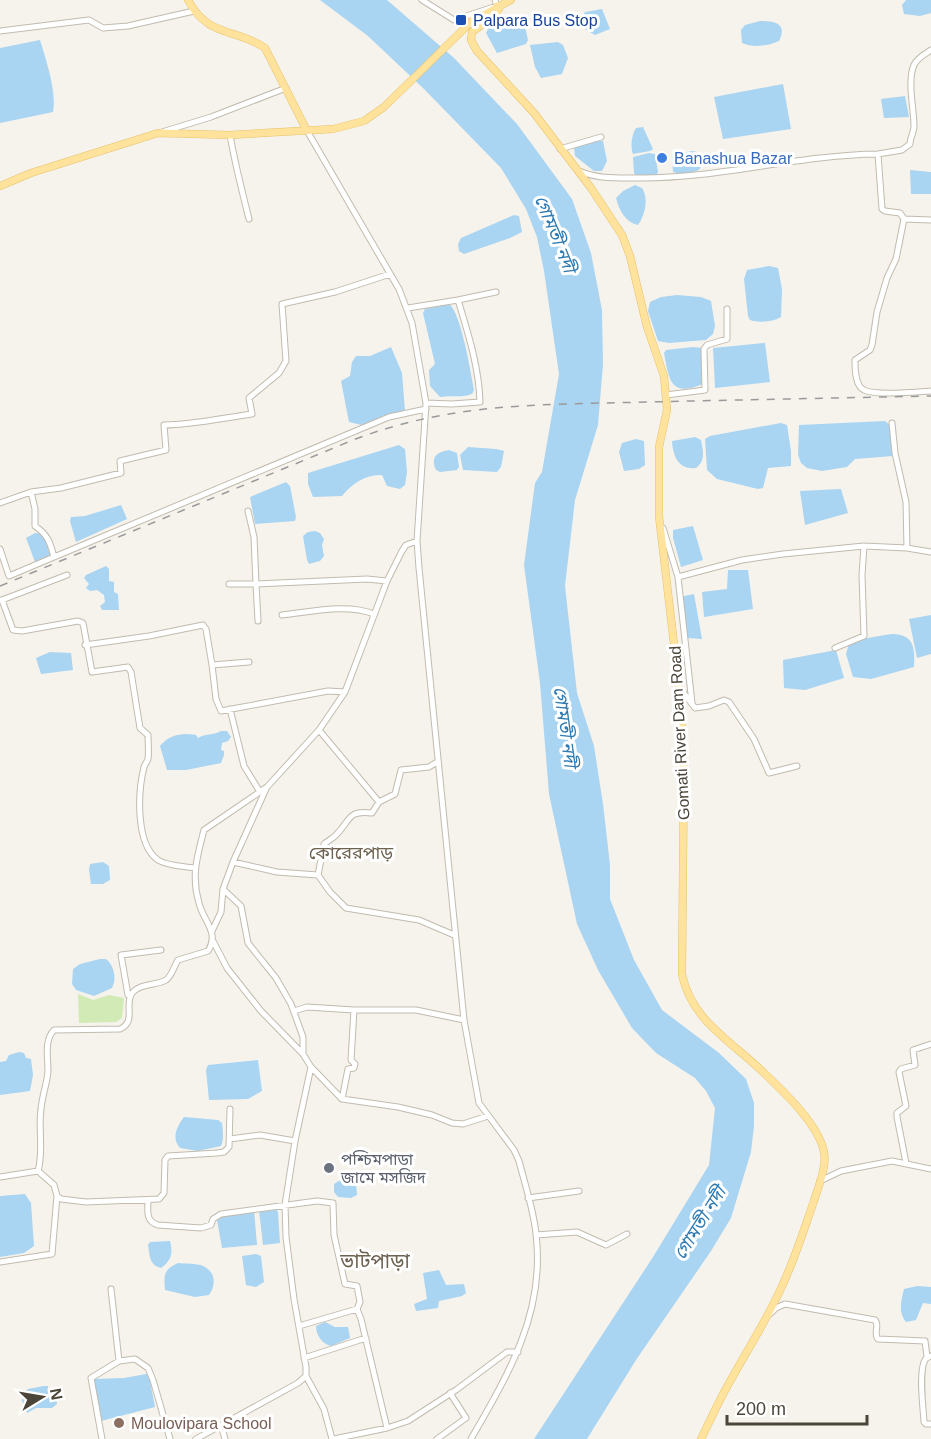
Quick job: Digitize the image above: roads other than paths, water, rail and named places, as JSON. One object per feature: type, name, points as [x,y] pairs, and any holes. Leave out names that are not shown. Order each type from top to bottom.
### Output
[{"type":"main road","points":[[188,0],[194,11],[212,27],[265,48],[306,129]]},
{"type":"main road","points":[[0,186],[31,173],[158,134],[230,135],[333,129],[364,121],[384,107],[472,21],[496,3],[511,0]]},
{"type":"main road","name":"Gomati River Dam Road","points":[[496,3],[498,12],[472,32],[472,42],[484,59],[534,113],[596,196],[625,242],[647,327],[664,376],[667,416],[659,447],[659,516],[679,687],[684,761],[682,974],[685,989],[703,1018],[730,1045],[763,1072],[808,1121],[819,1138],[825,1156],[820,1181],[793,1259],[767,1316],[732,1376],[701,1439]]},
{"type":"street","points":[[422,0],[454,20],[496,3]]},
{"type":"street","points":[[0,31],[89,20],[103,28],[128,26],[194,11]]},
{"type":"street","points":[[577,170],[595,177],[699,176],[851,154],[878,154],[902,150],[910,144],[910,136],[914,129],[912,68],[919,58],[931,50]]},
{"type":"street","points":[[158,134],[211,117],[286,88]]},
{"type":"street","points":[[306,129],[390,274],[408,308],[412,323],[426,406],[417,542],[464,1020],[479,1103],[514,1150],[536,1235],[538,1274],[533,1312],[518,1352],[471,1439]]},
{"type":"street","points":[[230,135],[235,166],[240,177],[249,219]]},
{"type":"street","points":[[560,149],[601,137]]},
{"type":"street","points":[[878,154],[882,209],[900,213],[904,219],[896,259],[887,278],[877,312],[872,345],[870,350],[855,360],[859,386],[873,393],[931,391]]},
{"type":"street","points":[[904,219],[931,220]]},
{"type":"street","points":[[0,502],[31,492],[61,488],[121,473],[120,460],[165,450],[164,425],[185,425],[252,414],[249,398],[279,373],[286,361],[282,304],[335,292],[390,274]]},
{"type":"street","points":[[408,308],[496,292]]},
{"type":"street","points":[[0,549],[9,576],[389,417],[426,406],[480,402],[470,341],[458,300]]},
{"type":"street","points":[[666,394],[705,390],[704,349],[708,345],[727,339],[727,309]]},
{"type":"street","points":[[892,423],[895,453],[906,502],[907,548]]},
{"type":"street","points":[[31,492],[35,509],[35,526],[50,539],[54,557]]},
{"type":"street","points":[[248,511],[254,537],[258,621]]},
{"type":"street","points":[[659,516],[678,577],[692,705]]},
{"type":"street","points":[[417,542],[406,545],[387,581],[345,692],[319,730],[267,787],[204,830],[194,868],[199,906],[227,968],[261,1011],[342,1099],[398,1107],[432,1115],[452,1123],[463,1124],[488,1116]]},
{"type":"street","points":[[678,577],[742,560],[864,546],[907,548],[931,552]]},
{"type":"street","points":[[835,648],[864,636],[862,575],[864,546]]},
{"type":"street","points":[[67,575],[1,600],[14,630],[22,631],[78,621],[82,623],[92,672],[128,668],[131,672],[140,728],[148,735],[148,759],[144,765],[140,804],[142,830],[147,849],[162,862],[194,868]]},
{"type":"street","points":[[229,584],[367,579],[387,581]]},
{"type":"street","points":[[282,615],[350,609],[374,614]]},
{"type":"street","points":[[85,645],[149,636],[203,625],[206,629],[216,699],[221,711],[328,692],[345,692]]},
{"type":"street","points":[[212,665],[249,662]]},
{"type":"street","points":[[679,687],[692,705],[698,708],[727,700],[754,740],[769,773],[797,766]]},
{"type":"street","points":[[230,708],[244,766],[260,792]]},
{"type":"street","points":[[319,730],[379,802]]},
{"type":"street","points":[[437,762],[429,767],[401,770],[395,794],[379,802],[372,813],[360,811],[353,813],[336,835],[324,844],[318,874],[330,892],[346,908],[419,920],[454,935]]},
{"type":"street","points":[[212,931],[221,912],[222,890],[267,787]]},
{"type":"street","points":[[233,862],[277,872],[318,874]]},
{"type":"street","points":[[222,890],[241,906],[248,943],[276,978],[294,1011],[303,1037],[303,1054]]},
{"type":"street","points":[[130,996],[135,990],[170,977],[178,960],[208,951],[213,941]]},
{"type":"street","points":[[38,1171],[41,1145],[40,1111],[48,1074],[50,1036],[54,1030],[124,1027],[129,1020],[130,996],[121,955],[161,950]]},
{"type":"street","points":[[294,1011],[307,1007],[354,1010],[406,1009],[464,1020]]},
{"type":"street","points":[[342,1099],[348,1069],[354,1068],[355,1064],[351,1060],[354,1010]]},
{"type":"street","points":[[906,1163],[897,1117],[897,1113],[906,1106],[899,1072],[901,1069],[915,1065],[913,1050],[931,1044]]},
{"type":"street","points":[[311,1067],[295,1141],[285,1205],[286,1237],[306,1376],[324,1409],[333,1439],[387,1428],[408,1421],[450,1394],[507,1352],[518,1352]]},
{"type":"street","points":[[57,1196],[61,1199],[86,1202],[159,1199],[162,1197],[165,1160],[168,1156],[224,1152],[229,1147],[230,1109]]},
{"type":"street","points":[[230,1139],[260,1134],[295,1141]]},
{"type":"street","points":[[820,1181],[841,1171],[886,1161],[931,1169]]},
{"type":"street","points":[[0,1177],[38,1171]]},
{"type":"street","points":[[0,1262],[52,1254],[57,1196],[54,1185],[38,1171]]},
{"type":"street","points":[[528,1198],[579,1191]]},
{"type":"street","points":[[148,1200],[148,1217],[152,1223],[201,1228],[210,1225],[213,1219],[221,1214],[317,1201],[333,1203],[334,1235],[345,1284],[357,1286],[360,1302],[357,1309],[387,1428]]},
{"type":"street","points":[[536,1235],[577,1232],[606,1245],[627,1234]]},
{"type":"street","points":[[111,1289],[119,1361]]},
{"type":"street","points":[[767,1316],[785,1304],[875,1320],[878,1339],[925,1341],[929,1356],[924,1361],[924,1422],[931,1424]]},
{"type":"street","points":[[299,1326],[357,1309]]},
{"type":"street","points":[[304,1358],[338,1345],[366,1338]]},
{"type":"street","points":[[102,1439],[90,1380],[119,1361],[135,1359],[147,1368],[153,1380],[170,1439]]},
{"type":"street","points":[[196,1439],[298,1383],[306,1376]]},
{"type":"street","points":[[437,1439],[466,1418],[450,1394]]},
{"type":"street","points":[[221,1425],[225,1439]]},
{"type":"water","name":"গোমতী নদী","points":[[320,0],[387,0],[454,58],[517,124],[572,199],[591,253],[602,310],[603,364],[598,425],[575,500],[565,586],[577,693],[594,746],[603,804],[610,865],[610,899],[634,960],[662,1010],[719,1053],[746,1079],[754,1103],[751,1152],[731,1218],[636,1360],[587,1439],[534,1439],[653,1257],[709,1165],[715,1108],[706,1091],[695,1078],[656,1053],[632,1028],[598,970],[577,924],[549,794],[540,683],[524,565],[535,483],[542,472],[559,374],[537,237],[526,209],[501,168],[424,89],[368,36]]},
{"type":"water","points":[[906,0],[931,0],[931,13],[920,16],[904,14],[902,5]]},
{"type":"water","points":[[602,9],[610,29],[595,35],[585,29],[582,17],[585,12]]},
{"type":"water","points":[[504,18],[513,21],[521,18],[528,40],[526,44],[497,53],[486,33],[490,25]]},
{"type":"water","points":[[760,21],[775,23],[781,27],[779,41],[760,46],[742,43],[741,30],[745,25]]},
{"type":"water","points":[[40,40],[52,86],[53,112],[0,123],[0,48]]},
{"type":"water","points":[[558,42],[563,45],[568,58],[562,74],[541,78],[535,67],[530,45]]},
{"type":"water","points":[[783,84],[791,129],[723,139],[714,97]]},
{"type":"water","points":[[905,96],[909,117],[884,118],[881,99]]},
{"type":"water","points":[[643,127],[653,149],[633,154],[633,134],[636,128]]},
{"type":"water","points":[[592,140],[603,141],[607,161],[602,171],[594,171],[575,156],[574,148]]},
{"type":"water","points":[[693,151],[700,154],[704,161],[699,170],[685,175],[673,172],[672,155]]},
{"type":"water","points":[[649,153],[655,154],[658,172],[656,176],[637,177],[634,173],[633,157]]},
{"type":"water","points":[[910,170],[931,172],[931,194],[911,194]]},
{"type":"water","points":[[635,185],[642,188],[646,201],[643,216],[638,225],[623,215],[616,198],[623,191]]},
{"type":"water","points":[[514,215],[519,216],[522,232],[464,254],[459,251],[458,244],[461,238]]},
{"type":"water","points":[[769,266],[778,268],[782,289],[781,317],[766,322],[750,320],[744,279],[747,270]]},
{"type":"water","points":[[677,295],[701,297],[711,301],[715,326],[713,334],[706,340],[669,343],[658,341],[648,311],[650,302],[661,297]]},
{"type":"water","points":[[449,304],[458,319],[474,390],[468,395],[440,397],[430,386],[429,370],[435,364],[423,313],[425,309]]},
{"type":"water","points":[[765,343],[770,382],[715,388],[713,348]]},
{"type":"water","points":[[391,347],[402,373],[405,411],[389,414],[366,426],[349,422],[341,381],[350,376],[352,362],[356,356],[370,356]]},
{"type":"water","points":[[703,348],[703,384],[684,389],[677,387],[670,378],[664,353],[666,350]]},
{"type":"water","points":[[885,421],[891,426],[893,456],[855,459],[847,467],[822,471],[807,468],[801,463],[798,455],[799,425]]},
{"type":"water","points":[[781,423],[787,425],[791,466],[768,468],[763,488],[758,489],[717,479],[707,470],[705,439],[710,436]]},
{"type":"water","points":[[695,437],[701,440],[703,459],[696,468],[685,467],[676,457],[672,441]]},
{"type":"water","points":[[636,439],[644,441],[645,465],[639,469],[624,471],[619,452],[622,443]]},
{"type":"water","points":[[399,445],[405,449],[407,472],[405,485],[400,489],[387,486],[382,475],[376,475],[359,481],[342,496],[313,497],[308,484],[308,473]]},
{"type":"water","points":[[468,447],[504,451],[501,467],[497,472],[463,470],[460,455]]},
{"type":"water","points":[[449,450],[457,453],[459,467],[457,470],[440,472],[436,470],[434,458],[441,452]]},
{"type":"water","points":[[286,482],[290,486],[295,521],[255,524],[250,497]]},
{"type":"water","points":[[841,489],[848,513],[805,525],[800,491]]},
{"type":"water","points":[[121,505],[127,519],[76,542],[71,517],[85,516]]},
{"type":"water","points":[[693,526],[703,560],[681,567],[673,530]]},
{"type":"water","points":[[315,531],[320,533],[324,539],[322,545],[324,556],[320,561],[309,564],[303,536]]},
{"type":"water","points":[[35,533],[45,537],[51,555],[35,562],[26,538]]},
{"type":"water","points":[[106,566],[109,569],[109,581],[114,582],[114,592],[118,594],[119,610],[102,610],[100,606],[105,602],[104,595],[97,590],[90,591],[86,588],[89,584],[84,578],[86,575]]},
{"type":"water","points":[[728,570],[748,570],[753,609],[704,617],[702,592],[727,589]]},
{"type":"water","points":[[694,594],[702,639],[687,638],[680,597]]},
{"type":"water","points":[[931,615],[931,654],[917,658],[909,619]]},
{"type":"water","points":[[891,634],[904,636],[912,643],[914,667],[871,679],[853,677],[846,654],[849,644],[862,639]]},
{"type":"water","points":[[836,650],[844,678],[805,690],[784,688],[783,660]]},
{"type":"water","points":[[50,652],[71,653],[73,670],[41,674],[36,658]]},
{"type":"water","points":[[227,731],[231,737],[222,743],[221,750],[224,751],[224,755],[221,763],[186,770],[167,770],[160,746],[167,739],[186,734],[196,735],[198,738]]},
{"type":"water","points":[[103,862],[109,866],[110,880],[103,884],[91,884],[90,864]]},
{"type":"water","points":[[106,959],[113,968],[112,988],[94,996],[76,990],[72,984],[73,969],[80,964]]},
{"type":"water","points":[[19,1052],[31,1059],[33,1075],[30,1091],[0,1095],[0,1062],[6,1061],[9,1055]]},
{"type":"water","points":[[258,1060],[262,1091],[248,1099],[209,1100],[206,1070],[208,1065]]},
{"type":"water","points":[[184,1117],[218,1120],[222,1123],[221,1146],[198,1151],[180,1148],[175,1136]]},
{"type":"water","points":[[342,1179],[356,1182],[357,1195],[351,1198],[338,1197],[334,1192],[334,1184]]},
{"type":"water","points":[[25,1194],[31,1203],[34,1246],[24,1253],[0,1257],[0,1196]]},
{"type":"water","points":[[275,1207],[278,1212],[280,1243],[263,1245],[259,1210]]},
{"type":"water","points":[[254,1210],[257,1245],[222,1248],[217,1220],[220,1215]]},
{"type":"water","points":[[170,1241],[169,1259],[161,1268],[157,1267],[151,1260],[148,1245],[150,1242]]},
{"type":"water","points":[[256,1254],[261,1256],[264,1282],[256,1287],[246,1285],[242,1256]]},
{"type":"water","points":[[178,1263],[200,1265],[210,1272],[214,1283],[209,1295],[195,1297],[165,1290],[166,1274]]},
{"type":"water","points":[[439,1270],[446,1285],[464,1284],[466,1293],[439,1301],[438,1308],[416,1311],[414,1304],[427,1299],[423,1273]]},
{"type":"water","points":[[917,1286],[931,1287],[931,1304],[923,1303],[916,1320],[906,1322],[901,1310],[904,1289]]},
{"type":"water","points":[[325,1322],[335,1327],[348,1327],[350,1338],[331,1346],[325,1343],[318,1336],[316,1326]]},
{"type":"water","points":[[146,1374],[149,1376],[155,1407],[101,1421],[94,1379],[124,1378]]},
{"type":"water","points":[[48,1386],[48,1396],[56,1397],[57,1404],[52,1408],[36,1408],[27,1413],[22,1401],[23,1393],[28,1389]]},
{"type":"railway","points":[[0,586],[353,440],[426,418],[533,405],[931,396]]},
{"type":"place","name":"Palpara Bus Stop","points":[[461,20]]},
{"type":"place","name":"Banashua Bazar","points":[[662,158]]},
{"type":"place","name":"পশ্চিমপাড়া জামে মসজিদ","points":[[329,1168]]},
{"type":"place","name":"Moulovipara School","points":[[119,1423]]},
{"type":"district","name":"কোরেরপাড়","points":[[351,853]]},
{"type":"district","name":"ভাটপাড়া","points":[[375,1261]]}]
